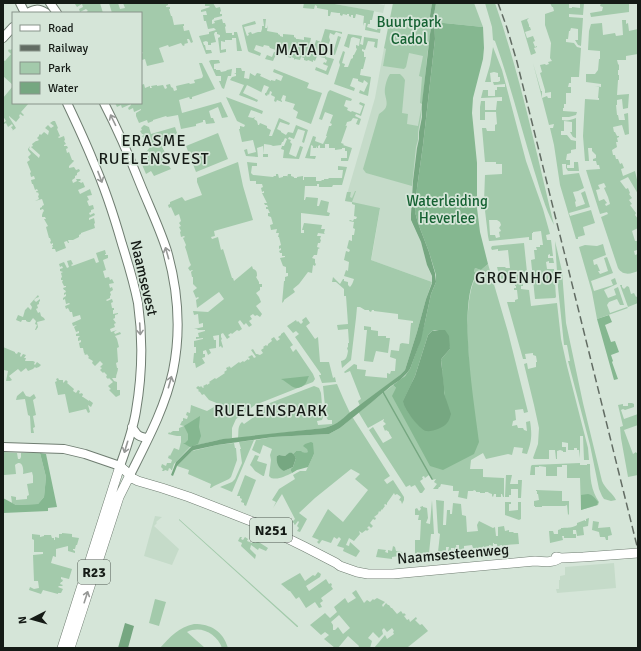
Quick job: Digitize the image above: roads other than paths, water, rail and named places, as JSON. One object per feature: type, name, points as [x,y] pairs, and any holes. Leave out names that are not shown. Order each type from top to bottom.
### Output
[{"type":"main road","points":[[20,3],[25,12]]},
{"type":"main road","points":[[27,12],[37,3]]},
{"type":"main road","points":[[50,3],[56,12]]},
{"type":"main road","points":[[28,12],[34,9],[44,12]]},
{"type":"main road","points":[[3,38],[12,28]]},
{"type":"main road","name":"Naamsevest","points":[[67,104],[102,183],[131,270],[138,303],[141,368],[136,409],[120,466]]},
{"type":"main road","points":[[3,447],[64,449],[85,454],[120,466],[130,474],[162,408],[175,357],[177,325],[175,291],[172,273],[159,230],[119,133],[104,104]]},
{"type":"main road","points":[[132,427],[138,436],[148,438]]},
{"type":"main road","name":"R23","points":[[62,648],[120,466]]},
{"type":"main road","name":"R23","points":[[70,648],[119,497],[130,474]]},
{"type":"main road","name":"Naamsesteenweg","points":[[130,474],[138,474],[162,488],[256,523],[336,563],[342,563],[354,568],[368,570],[373,573],[393,574],[535,561],[542,558],[551,557],[584,557],[638,553]]},
{"type":"water","points":[[432,3],[436,3],[434,15],[435,39],[415,212],[429,252],[436,282],[431,294],[421,340],[410,369],[400,380],[340,428],[329,434],[273,437],[194,450],[177,466],[173,476],[171,475],[176,462],[192,446],[223,439],[331,426],[341,420],[405,370],[432,283],[432,276],[427,265],[421,242],[411,220],[411,214],[413,181],[422,117],[422,103],[431,29],[429,22]]},
{"type":"water","points":[[445,330],[449,336],[450,349],[441,360],[444,393],[451,414],[445,425],[434,430],[426,431],[412,418],[403,401],[415,376],[428,335],[432,331]]},
{"type":"water","points":[[292,453],[296,458],[293,467],[284,471],[278,465],[277,456],[285,456]]},
{"type":"water","points":[[125,623],[134,626],[128,648],[118,648]]},
{"type":"waterway","points":[[383,392],[432,479]]},
{"type":"railway","points":[[498,3],[517,62],[638,550]]},
{"type":"district","name":"MATADI","points":[[305,49]]},
{"type":"district","name":"ERASME RUELENSVEST","points":[[154,149]]},
{"type":"district","name":"GROENHOF","points":[[519,277]]},
{"type":"district","name":"RUELENSPARK","points":[[271,410]]},
{"type":"park label","name":"Buurtpark Cadol","points":[[409,30]]},
{"type":"park label","name":"Waterleiding Heverlee","points":[[447,210]]}]
